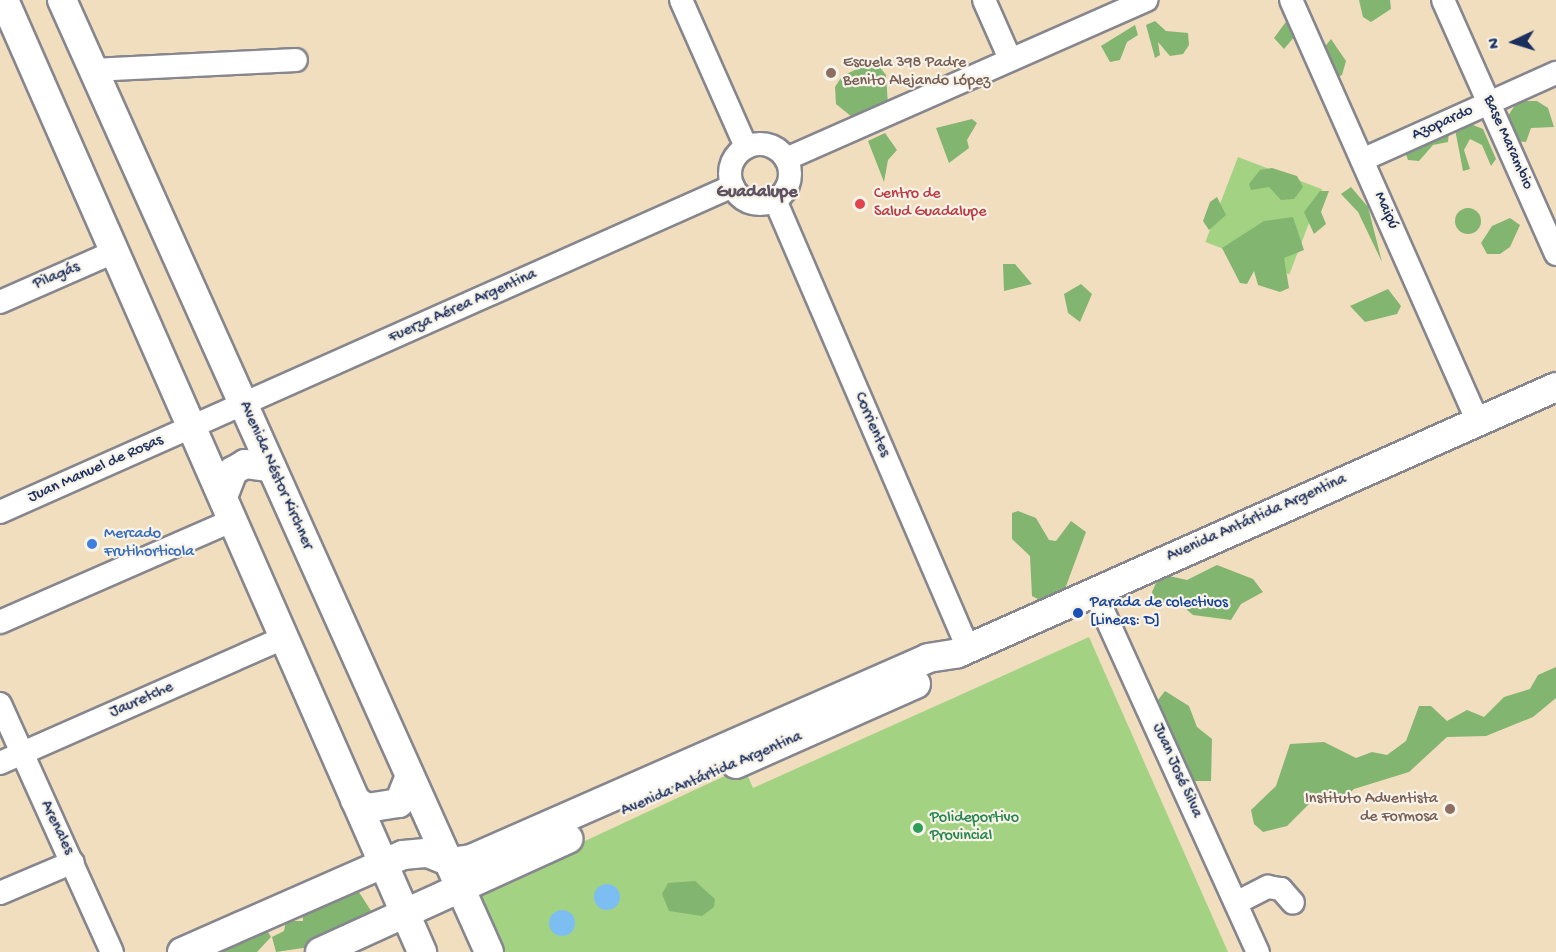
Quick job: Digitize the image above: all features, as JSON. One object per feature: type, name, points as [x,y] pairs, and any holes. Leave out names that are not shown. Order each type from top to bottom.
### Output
[{"type":"main road","points":[[4,0],[193,427],[381,864],[422,952]]},
{"type":"main road","name":"Avenida Néstor Kirchner","points":[[62,0],[489,952]]},
{"type":"main road","name":"Avenida Antártida Argentina","points":[[450,862],[471,859],[563,821],[928,658],[963,651],[1556,387]]},
{"type":"main road","points":[[228,508],[239,468],[272,468]]},
{"type":"main road","name":"Avenida Antártida Argentina","points":[[320,952],[404,913],[464,897],[936,675],[963,651]]},
{"type":"main road","points":[[355,800],[367,808],[399,803],[411,776]]},
{"type":"main road","points":[[182,952],[381,864],[428,853],[450,862]]},
{"type":"street","points":[[681,0],[746,147]]},
{"type":"street","points":[[984,0],[1011,59]]},
{"type":"street","points":[[786,159],[1146,0]]},
{"type":"street","name":"Maipú","points":[[1291,0],[1478,421]]},
{"type":"street","name":"Base Marambio","points":[[1443,0],[1556,254]]},
{"type":"street","points":[[93,70],[296,60]]},
{"type":"street","name":"Azopardo","points":[[1362,160],[1556,73]]},
{"type":"street","points":[[768,145],[786,159],[789,182],[774,200],[751,202],[733,186],[733,165],[746,147],[768,145]]},
{"type":"street","name":"Fuerza Aérea Argentina","points":[[193,427],[242,403],[733,186]]},
{"type":"street","name":"Corrientes","points":[[774,200],[963,651]]},
{"type":"street","name":"Pilagás","points":[[0,302],[114,252]]},
{"type":"street","name":"Juan Manuel de Rosas","points":[[0,512],[193,427]]},
{"type":"street","points":[[0,622],[228,508]]},
{"type":"street","name":"Juan José Silva","points":[[1094,591],[1258,952]]},
{"type":"street","name":"Jauretche","points":[[0,763],[284,638]]},
{"type":"street","name":"Arenales","points":[[0,704],[112,952]]},
{"type":"street","points":[[0,893],[73,862]]},
{"type":"street","points":[[1236,903],[1268,886],[1281,889],[1293,903]]},
{"type":"green space","points":[[1359,0],[1390,0],[1391,9],[1371,22],[1363,17]]},
{"type":"green space","points":[[1288,19],[1295,36],[1284,49],[1274,38]]},
{"type":"green space","points":[[1155,21],[1166,31],[1188,33],[1189,45],[1183,54],[1170,56],[1158,42],[1160,55],[1155,58],[1146,25]]},
{"type":"green space","points":[[1135,25],[1138,35],[1127,42],[1120,60],[1110,62],[1101,46]]},
{"type":"green space","points":[[1331,39],[1346,61],[1342,75],[1333,79],[1323,49]]},
{"type":"green space","points":[[868,64],[878,65],[886,75],[888,105],[852,117],[836,104],[835,87],[842,76]]},
{"type":"green space","points":[[1518,101],[1537,101],[1548,108],[1554,127],[1531,128],[1526,142],[1514,141],[1505,120]]},
{"type":"green space","points":[[972,119],[977,123],[967,140],[969,148],[949,163],[936,128]]},
{"type":"green space","points":[[1463,121],[1483,129],[1496,159],[1491,166],[1482,145],[1470,139],[1464,150],[1470,169],[1463,171],[1454,124]]},
{"type":"green space","points":[[1449,132],[1448,142],[1433,145],[1419,161],[1408,160],[1405,152]]},
{"type":"green space","points":[[885,133],[897,150],[888,160],[884,182],[868,141]]},
{"type":"green space","points":[[1238,157],[1322,189],[1289,274],[1205,242]]},
{"type":"green space","points":[[1272,168],[1297,176],[1303,187],[1294,199],[1281,200],[1269,187],[1251,190],[1249,184],[1260,170]]},
{"type":"green space","points":[[1351,187],[1368,207],[1382,262],[1358,212],[1341,194]]},
{"type":"green space","points":[[1320,191],[1329,191],[1321,212],[1326,224],[1314,234],[1304,212]]},
{"type":"green space","points":[[1217,197],[1226,215],[1209,230],[1203,221],[1210,202]]},
{"type":"green space","points":[[1468,208],[1477,212],[1481,221],[1477,230],[1468,234],[1459,230],[1455,221],[1459,212]]},
{"type":"green space","points":[[1293,217],[1304,250],[1284,258],[1289,288],[1280,292],[1258,285],[1254,271],[1247,284],[1240,283],[1222,248],[1264,221]]},
{"type":"green space","points":[[1510,218],[1520,225],[1510,247],[1500,254],[1487,254],[1481,243],[1492,226]]},
{"type":"green space","points":[[1003,264],[1015,264],[1032,284],[1004,291]]},
{"type":"green space","points":[[1081,284],[1092,294],[1080,322],[1068,313],[1064,294]]},
{"type":"green space","points":[[1388,289],[1401,306],[1397,314],[1365,322],[1350,306]]},
{"type":"green space","points":[[1018,511],[1036,518],[1049,540],[1056,541],[1071,521],[1086,532],[1062,597],[1044,602],[1032,596],[1030,556],[1012,539],[1012,513]]},
{"type":"green space","points":[[1217,565],[1253,579],[1263,592],[1241,604],[1231,620],[1193,615],[1180,604],[1156,605],[1152,592],[1160,574],[1187,580]]},
{"type":"green space","name":"Polideportivo Provincial","points":[[1089,637],[1228,952],[499,952],[473,893],[744,767],[753,788]]},
{"type":"green space","points":[[1556,667],[1556,698],[1533,717],[1486,736],[1447,737],[1409,772],[1354,789],[1338,804],[1310,803],[1287,826],[1263,832],[1254,824],[1251,810],[1276,786],[1290,744],[1324,742],[1356,758],[1372,752],[1387,755],[1406,741],[1419,706],[1431,706],[1447,721],[1467,710],[1484,717],[1504,697],[1530,689],[1538,675]]},
{"type":"green space","points":[[1165,691],[1189,706],[1197,727],[1212,739],[1211,781],[1192,781],[1173,754],[1173,736],[1155,704]]},
{"type":"green space","points":[[695,881],[715,899],[714,907],[702,916],[669,911],[662,894],[668,883]]},
{"type":"green space","points":[[357,889],[373,914],[323,945],[276,952],[272,937],[284,931],[286,921],[303,921],[302,908]]},
{"type":"green space","points":[[260,919],[271,937],[257,952],[182,952]]},
{"type":"water","points":[[607,884],[616,888],[620,897],[616,906],[607,910],[598,906],[594,897],[598,888]]},
{"type":"water","points":[[562,910],[571,914],[575,923],[571,932],[562,936],[553,932],[549,923],[553,914]]},
{"type":"place","name":"Escuela 398 Padre Benito Alejando López","points":[[831,73]]},
{"type":"place","name":"Centro de Salud Guadalupe","points":[[860,204]]},
{"type":"place","name":"Mercado Frutihorticola","points":[[92,544]]},
{"type":"place","name":"Parada de colectivos [Lineas: D]","points":[[1078,613]]},
{"type":"place","name":"Instituto Adventista de Formosa","points":[[1450,809]]},
{"type":"place","name":"Polideportivo Provincial","points":[[918,828]]},
{"type":"district","name":"Guadalupe","points":[[757,193]]}]
